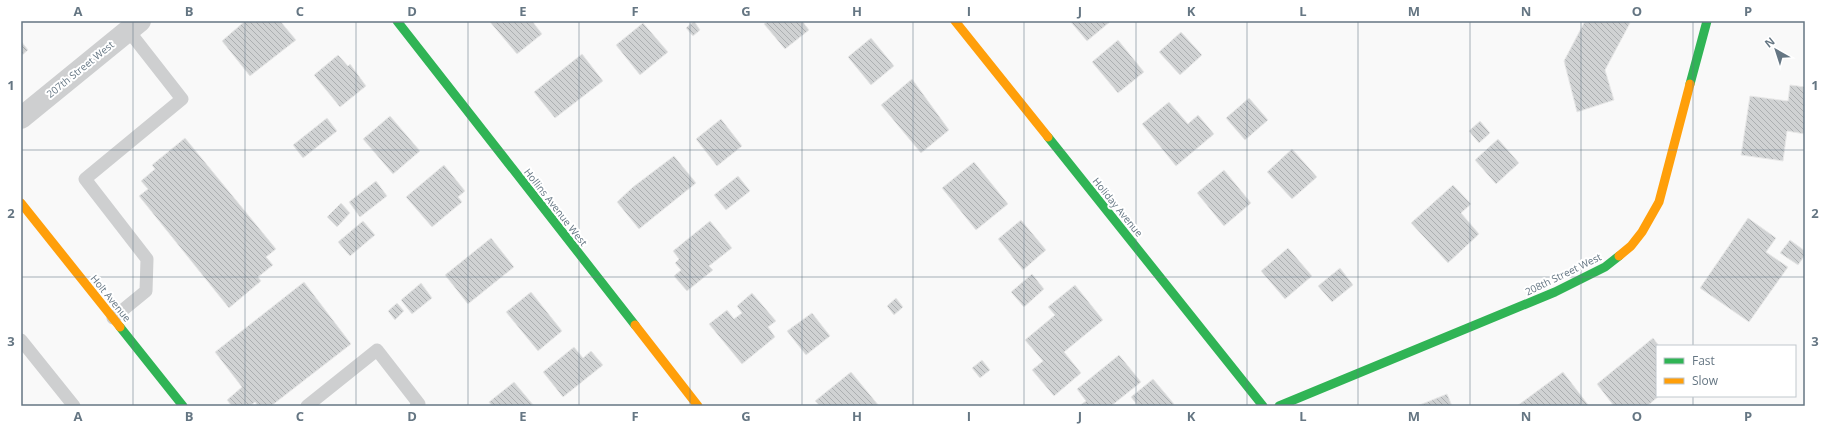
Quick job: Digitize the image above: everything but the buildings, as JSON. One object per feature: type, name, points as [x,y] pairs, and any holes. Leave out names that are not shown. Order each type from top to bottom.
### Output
[{"type":"street","name":"Hollins Avenue West","points":[[397,21],[698,406]]},
{"type":"street","name":"Holiday Avenue","points":[[955,21],[1263,406]]},
{"type":"street","name":"208th Street West","points":[[1279,406],[1556,292],[1605,268],[1631,246],[1642,232],[1659,202],[1707,21]]},
{"type":"street","name":"207th Street West","points":[[21,118],[134,25]]},
{"type":"street","name":"Holt Avenue","points":[[21,203],[182,406]]},
{"type":"lane","points":[[113,318],[146,291],[147,259],[85,180],[182,99],[134,25]]},
{"type":"lane","points":[[21,340],[74,406]]},
{"type":"lane","points":[[306,406],[377,350],[419,404],[416,406]]},
{"type":"traffic: fast","points":[[397,21],[635,325]]},
{"type":"traffic: fast","points":[[1690,84],[1707,21]]},
{"type":"traffic: fast","points":[[1048,137],[1263,406]]},
{"type":"traffic: fast","points":[[1279,406],[1555,292],[1605,267],[1619,256]]},
{"type":"traffic: fast","points":[[120,327],[183,406]]},
{"type":"traffic: slow","points":[[955,21],[1048,137]]},
{"type":"traffic: slow","points":[[1619,256],[1631,246],[1642,232],[1659,202],[1690,84]]},
{"type":"traffic: slow","points":[[21,203],[120,327]]},
{"type":"traffic: slow","points":[[635,325],[698,406]]}]
